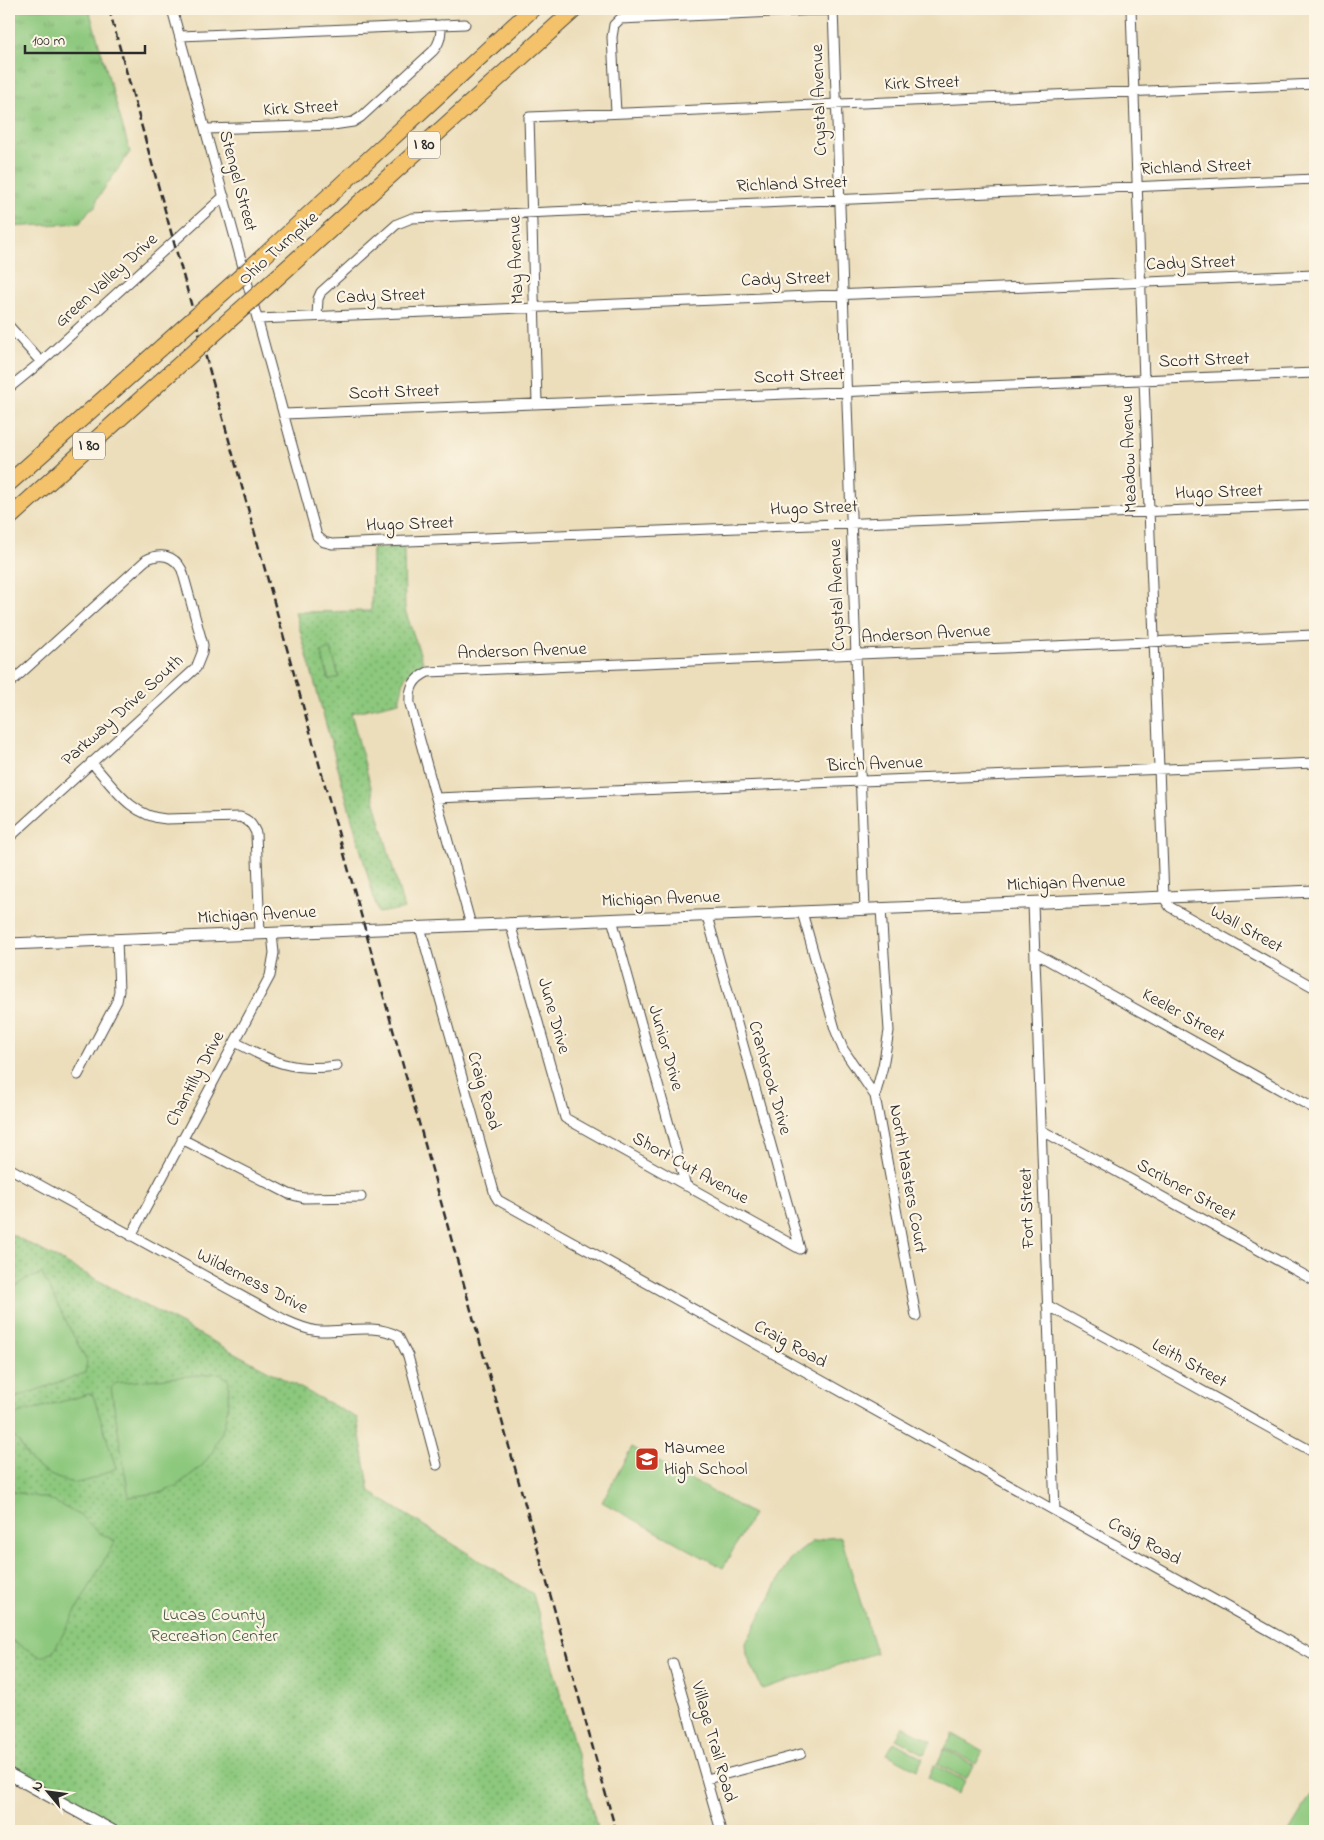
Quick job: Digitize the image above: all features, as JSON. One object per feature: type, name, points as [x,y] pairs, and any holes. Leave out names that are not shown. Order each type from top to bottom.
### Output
[{"type":"highway","name":"Ohio Turnpike","points":[[9,483],[265,254],[532,9]]},
{"type":"highway","name":"Ohio Turnpike","points":[[9,518],[574,9]]},
{"type":"street","name":"Stengel Street","points":[[172,9],[181,36],[317,536]]},
{"type":"street","name":"Crystal Avenue","points":[[833,9],[865,910]]},
{"type":"street","points":[[616,113],[612,37],[614,25],[620,19],[841,9]]},
{"type":"street","name":"Meadow Avenue","points":[[1131,9],[1164,898]]},
{"type":"street","points":[[181,36],[465,24]]},
{"type":"street","name":"Kirk Street","points":[[206,129],[333,125],[353,122],[361,117],[433,51],[439,44],[441,25]]},
{"type":"street","name":"Kirk Street","points":[[529,116],[1315,84]]},
{"type":"street","name":"May Avenue","points":[[529,116],[537,403]]},
{"type":"street","name":"Richland Street","points":[[317,316],[318,299],[321,292],[397,224],[406,219],[426,216],[1315,179]]},
{"type":"street","name":"Green Valley Drive","points":[[9,388],[41,362],[224,196]]},
{"type":"street","name":"Cady Street","points":[[258,319],[1315,275]]},
{"type":"street","points":[[9,326],[41,362]]},
{"type":"street","name":"Scott Street","points":[[284,414],[1315,373]]},
{"type":"street","name":"Hugo Street","points":[[317,536],[324,542],[332,544],[1315,505]]},
{"type":"street","name":"Parkway Drive South","points":[[9,684],[146,560],[158,554],[178,562],[182,570],[203,645],[200,662],[192,672],[9,838]]},
{"type":"street","name":"Anderson Avenue","points":[[436,798],[410,704],[410,690],[420,676],[428,672],[1315,635]]},
{"type":"street","name":"Chantilly Drive","points":[[91,762],[134,808],[145,815],[166,819],[240,817],[253,824],[256,833],[266,934],[274,953],[270,976],[131,1236]]},
{"type":"street","name":"Birch Avenue","points":[[436,798],[1315,763]]},
{"type":"street","points":[[436,798],[471,925]]},
{"type":"street","name":"Michigan Avenue","points":[[9,944],[1315,891]]},
{"type":"street","name":"Wall Street","points":[[1164,898],[1170,907],[1315,988]]},
{"type":"street","name":"Fort Street","points":[[1033,903],[1055,1511]]},
{"type":"street","points":[[875,1096],[883,1066],[889,1031],[881,909]]},
{"type":"street","name":"North Masters Court","points":[[802,912],[835,1029],[844,1049],[875,1096],[916,1316]]},
{"type":"street","name":"Cranbrook Drive","points":[[707,916],[800,1249]]},
{"type":"street","name":"Junior Drive","points":[[612,919],[686,1186]]},
{"type":"street","name":"June Drive","points":[[510,923],[565,1118]]},
{"type":"street","name":"Craig Road","points":[[420,927],[495,1195],[498,1200],[1315,1656]]},
{"type":"street","points":[[78,1075],[117,1001],[119,991],[117,940]]},
{"type":"street","name":"Keeler Street","points":[[1035,953],[1315,1109]]},
{"type":"street","points":[[235,1042],[267,1059],[281,1064],[318,1069],[337,1066]]},
{"type":"street","name":"Short Cut Avenue","points":[[565,1118],[800,1249]]},
{"type":"street","name":"Scribner Street","points":[[1042,1130],[1315,1281]]},
{"type":"street","points":[[182,1139],[289,1194],[304,1198],[362,1197]]},
{"type":"street","name":"Wilderness Drive","points":[[9,1168],[285,1320],[301,1327],[317,1331],[382,1330],[398,1336],[408,1356],[437,1465]]},
{"type":"street","name":"Leith Street","points":[[1047,1305],[1315,1453]]},
{"type":"street","name":"Village Trail Road","points":[[673,1662],[721,1831]]},
{"type":"street","points":[[707,1779],[801,1754]]},
{"type":"street","points":[[9,1774],[113,1831]]},
{"type":"green space","points":[[9,9],[89,9],[130,152],[97,199],[96,207],[90,209],[80,223],[9,227]]},
{"type":"green space","points":[[404,547],[405,610],[423,662],[405,677],[399,702],[351,713],[404,909],[378,913],[295,612],[371,611],[372,549]]},
{"type":"green space","points":[[331,649],[339,677],[329,680],[321,652]]},
{"type":"green space","name":"Lucas County Recreation Center","points":[[9,1233],[357,1418],[370,1492],[533,1594],[598,1831],[127,1831],[9,1767]]},
{"type":"green space","points":[[42,1274],[87,1362],[85,1373],[9,1400],[9,1292],[26,1279]]},
{"type":"green space","points":[[220,1373],[229,1381],[224,1426],[213,1451],[202,1466],[175,1487],[163,1492],[129,1497],[111,1388],[116,1383]]},
{"type":"green space","points":[[89,1394],[93,1395],[116,1468],[83,1482],[70,1482],[56,1478],[33,1463],[10,1433],[13,1415]]},
{"type":"green space","points":[[632,1447],[753,1514],[723,1568],[602,1502]]},
{"type":"green space","points":[[9,1491],[49,1499],[81,1516],[98,1532],[115,1541],[53,1652],[41,1657],[9,1639]]},
{"type":"green space","points":[[841,1537],[876,1653],[762,1689],[747,1655],[746,1643],[789,1560],[812,1542]]},
{"type":"green space","points":[[903,1726],[932,1741],[924,1754],[896,1739]]},
{"type":"green space","points":[[953,1734],[983,1751],[976,1764],[945,1748]]},
{"type":"green space","points":[[894,1742],[923,1758],[917,1770],[887,1754]]},
{"type":"green space","points":[[944,1749],[973,1765],[966,1779],[937,1764]]},
{"type":"green space","points":[[934,1765],[965,1781],[958,1794],[928,1778]]},
{"type":"green space","points":[[1315,1792],[1315,1831],[1289,1831],[1312,1793]]},
{"type":"railway","points":[[109,9],[616,1831]]},
{"type":"place","name":"Maumee High School","points":[[647,1459]]}]
